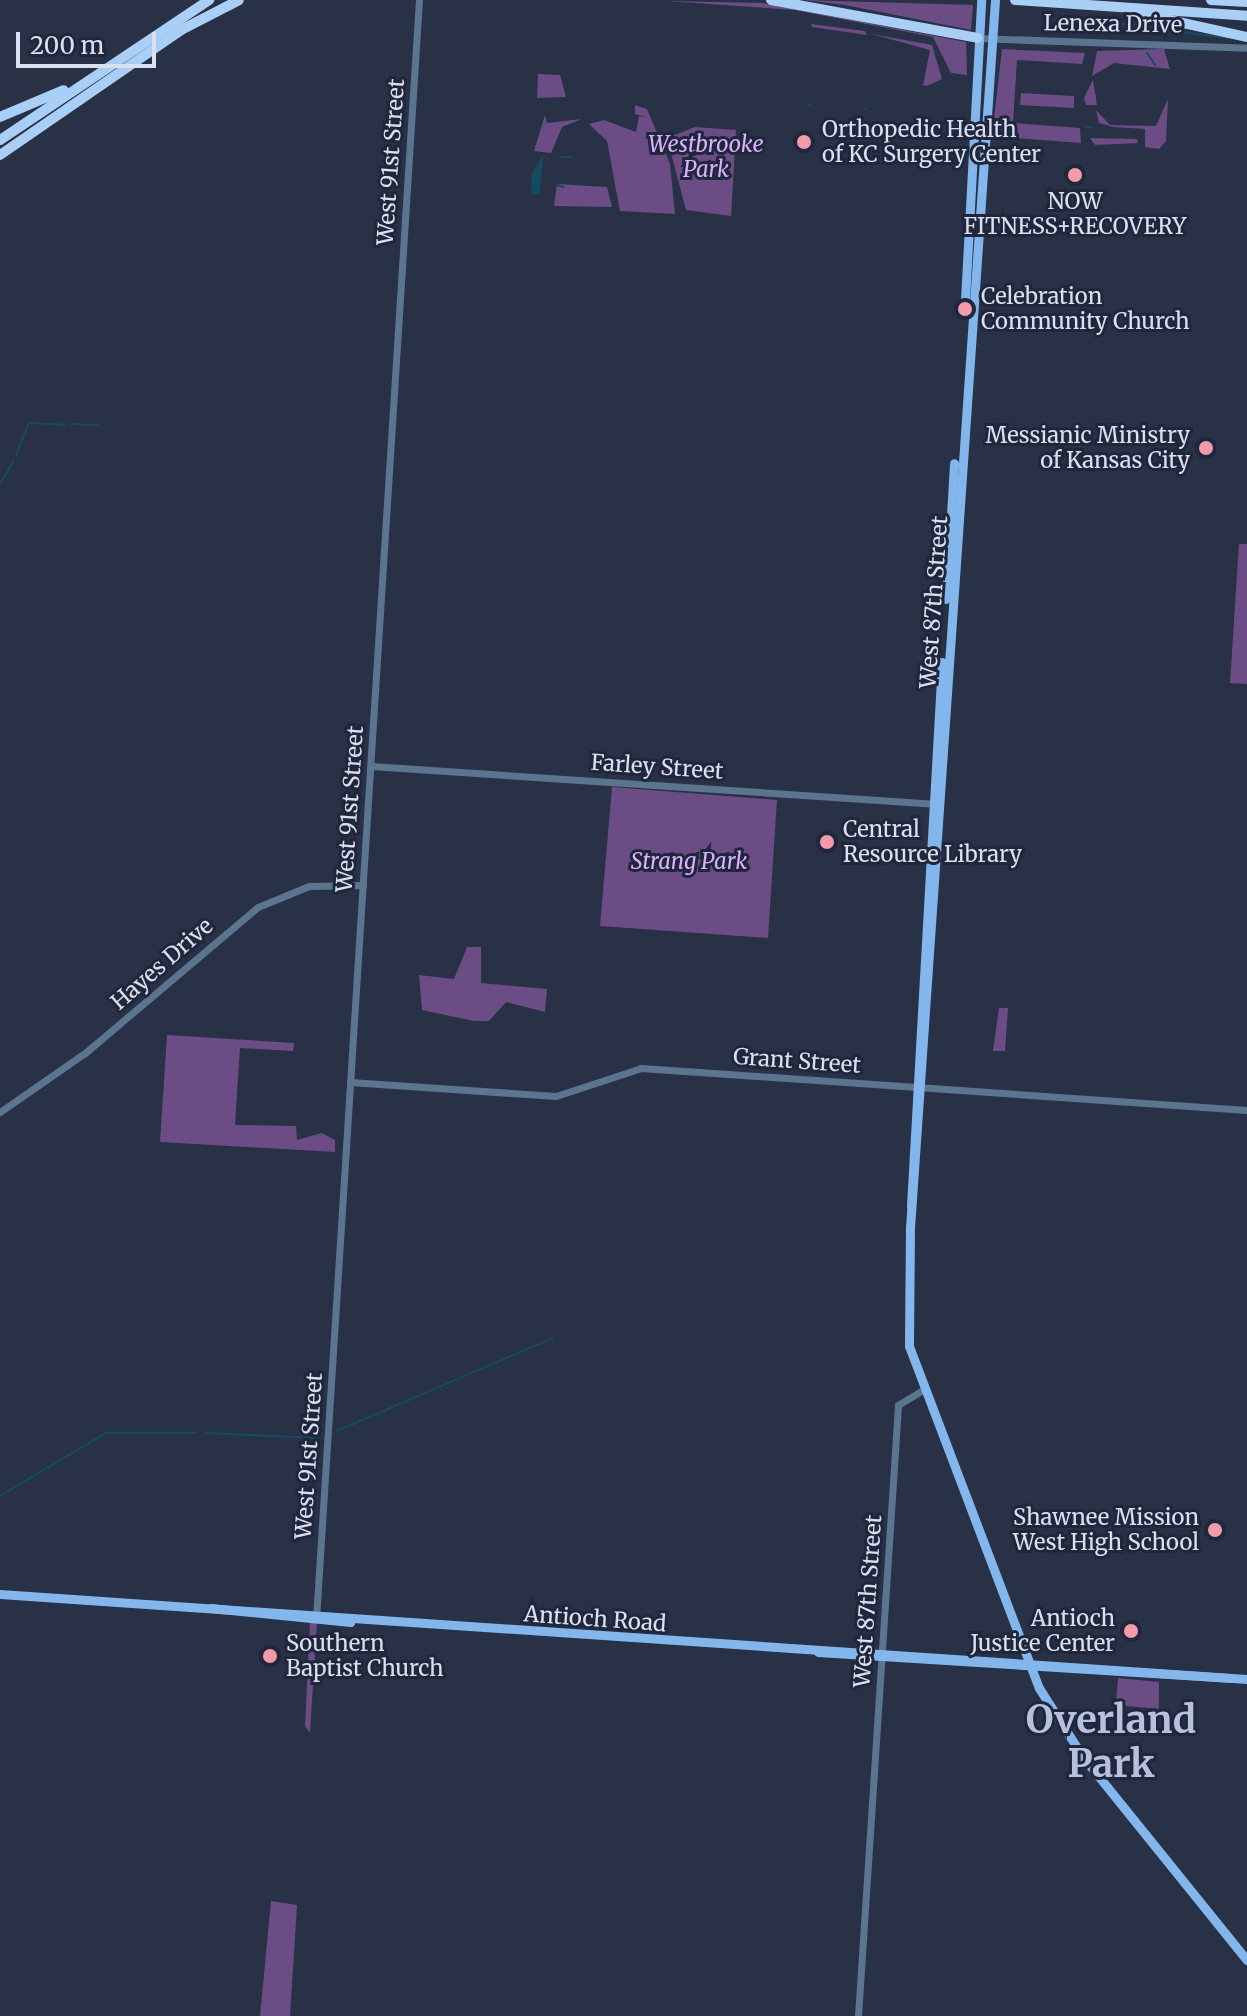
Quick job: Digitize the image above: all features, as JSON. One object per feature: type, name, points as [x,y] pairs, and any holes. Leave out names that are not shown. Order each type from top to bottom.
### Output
[{"type":"highway","points":[[0,140],[209,0]]},
{"type":"highway","points":[[0,155],[181,30],[239,0]]},
{"type":"highway","points":[[771,0],[978,38]]},
{"type":"highway","points":[[1015,0],[1247,16]]},
{"type":"highway","points":[[1211,0],[1247,2]]},
{"type":"highway","points":[[1096,6],[1247,37]]},
{"type":"highway","points":[[0,117],[84,81]]},
{"type":"main road","name":"West 87th Street","points":[[921,1391],[907,1326],[911,1206],[981,0]]},
{"type":"main road","name":"West 87th Street","points":[[936,804],[995,0]]},
{"type":"main road","points":[[975,97],[978,139],[985,143]]},
{"type":"main road","points":[[921,1391],[1028,1666],[1083,1757],[1247,1960]]},
{"type":"main road","name":"Antioch Road","points":[[0,1594],[1247,1679]]},
{"type":"street","name":"West 91st Street","points":[[316,1616],[419,0]]},
{"type":"street","name":"Lenexa Drive","points":[[978,38],[1247,48]]},
{"type":"street","name":"Farley Street","points":[[371,766],[936,804]]},
{"type":"street","name":"Hayes Drive","points":[[0,1112],[85,1053],[258,907],[309,886],[363,885]]},
{"type":"street","name":"Grant Street","points":[[350,1082],[556,1096],[631,1067],[1247,1110]]},
{"type":"street","name":"West 87th Street","points":[[858,2016],[899,1398],[921,1391]]},
{"type":"green space","points":[[804,0],[973,5],[971,30],[845,5]]},
{"type":"green space","points":[[666,1],[762,3],[966,42],[967,75],[951,73],[933,37],[795,10]]},
{"type":"green space","points":[[811,24],[865,31],[867,35],[812,27]]},
{"type":"green space","points":[[872,34],[932,45],[942,79],[923,85],[930,50]]},
{"type":"green space","points":[[1002,49],[1085,53],[1082,64],[1017,60],[1013,123],[1080,128],[1081,143],[992,136]]},
{"type":"green space","points":[[1164,49],[1170,69],[1114,63],[1092,76],[1097,51]]},
{"type":"green space","points":[[538,74],[560,75],[566,97],[537,98]]},
{"type":"green space","points":[[1093,80],[1097,105],[1086,105],[1084,98]]},
{"type":"green space","points":[[1021,93],[1074,96],[1074,108],[1020,105]]},
{"type":"green space","points":[[1168,99],[1166,141],[1159,149],[1145,147],[1145,129],[1113,127],[1099,123],[1096,110],[1110,125],[1156,126]]},
{"type":"green space","points":[[635,105],[647,109],[670,164],[675,214],[620,211],[607,141],[589,124],[604,120],[636,132],[639,116],[649,118],[635,114]]},
{"type":"green space","points":[[545,115],[547,123],[582,119],[562,127],[551,153],[534,151]]},
{"type":"green space","name":"Westbrooke Park","points":[[695,127],[736,130],[731,216],[686,210],[667,138]]},
{"type":"green space","points":[[1090,138],[1137,139],[1138,143],[1095,145]]},
{"type":"green space","points":[[557,184],[607,187],[612,207],[554,206]]},
{"type":"green space","points":[[1239,544],[1247,544],[1247,684],[1230,683]]},
{"type":"green space","name":"Strang Park","points":[[612,787],[777,800],[768,938],[600,926]]},
{"type":"green space","points":[[467,947],[481,947],[481,983],[547,989],[545,1012],[506,1002],[489,1021],[474,1021],[422,1010],[419,975],[454,979]]},
{"type":"green space","points":[[999,1008],[1008,1008],[1005,1051],[993,1051]]},
{"type":"green space","points":[[167,1035],[294,1043],[293,1051],[240,1048],[235,1125],[296,1126],[297,1140],[322,1133],[335,1140],[335,1152],[160,1142]]},
{"type":"green space","points":[[310,1622],[317,1622],[310,1733],[305,1726]]},
{"type":"green space","points":[[1118,1678],[1159,1682],[1159,1709],[1116,1705]]},
{"type":"green space","points":[[271,1901],[297,1905],[290,2016],[260,2016]]},
{"type":"water","points":[[543,155],[540,194],[532,195],[531,175]]},
{"type":"waterway","points":[[1100,28],[1110,20]]},
{"type":"waterway","points":[[1108,22],[1228,38]]},
{"type":"waterway","points":[[1147,53],[1155,65]]},
{"type":"waterway","points":[[1087,127],[1092,127]]},
{"type":"waterway","points":[[1030,156],[1031,160]]},
{"type":"waterway","points":[[562,157],[571,157]]},
{"type":"waterway","points":[[557,185],[564,187]]},
{"type":"waterway","points":[[16,455],[29,423],[64,425]]},
{"type":"waterway","points":[[71,424],[97,425]]},
{"type":"waterway","points":[[0,484],[13,462]]},
{"type":"waterway","points":[[337,1431],[553,1338]]},
{"type":"waterway","points":[[0,1496],[106,1433],[196,1433]]},
{"type":"waterway","points":[[207,1433],[319,1438]]},
{"type":"place","name":"Orthopedic Health of KC Surgery Center","points":[[804,142]]},
{"type":"place","name":"NOW FITNESS+RECOVERY","points":[[1075,175]]},
{"type":"place","name":"Celebration Community Church","points":[[965,309]]},
{"type":"place","name":"Messianic Ministry of Kansas City","points":[[1206,448]]},
{"type":"place","name":"Central Resource Library","points":[[827,842]]},
{"type":"place","name":"Shawnee Mission West High School","points":[[1215,1530]]},
{"type":"place","name":"Antioch Justice Center","points":[[1131,1631]]},
{"type":"place","name":"Southern Baptist Church","points":[[270,1656]]},
{"type":"district","name":"Overland Park","points":[[1111,1742]]}]
